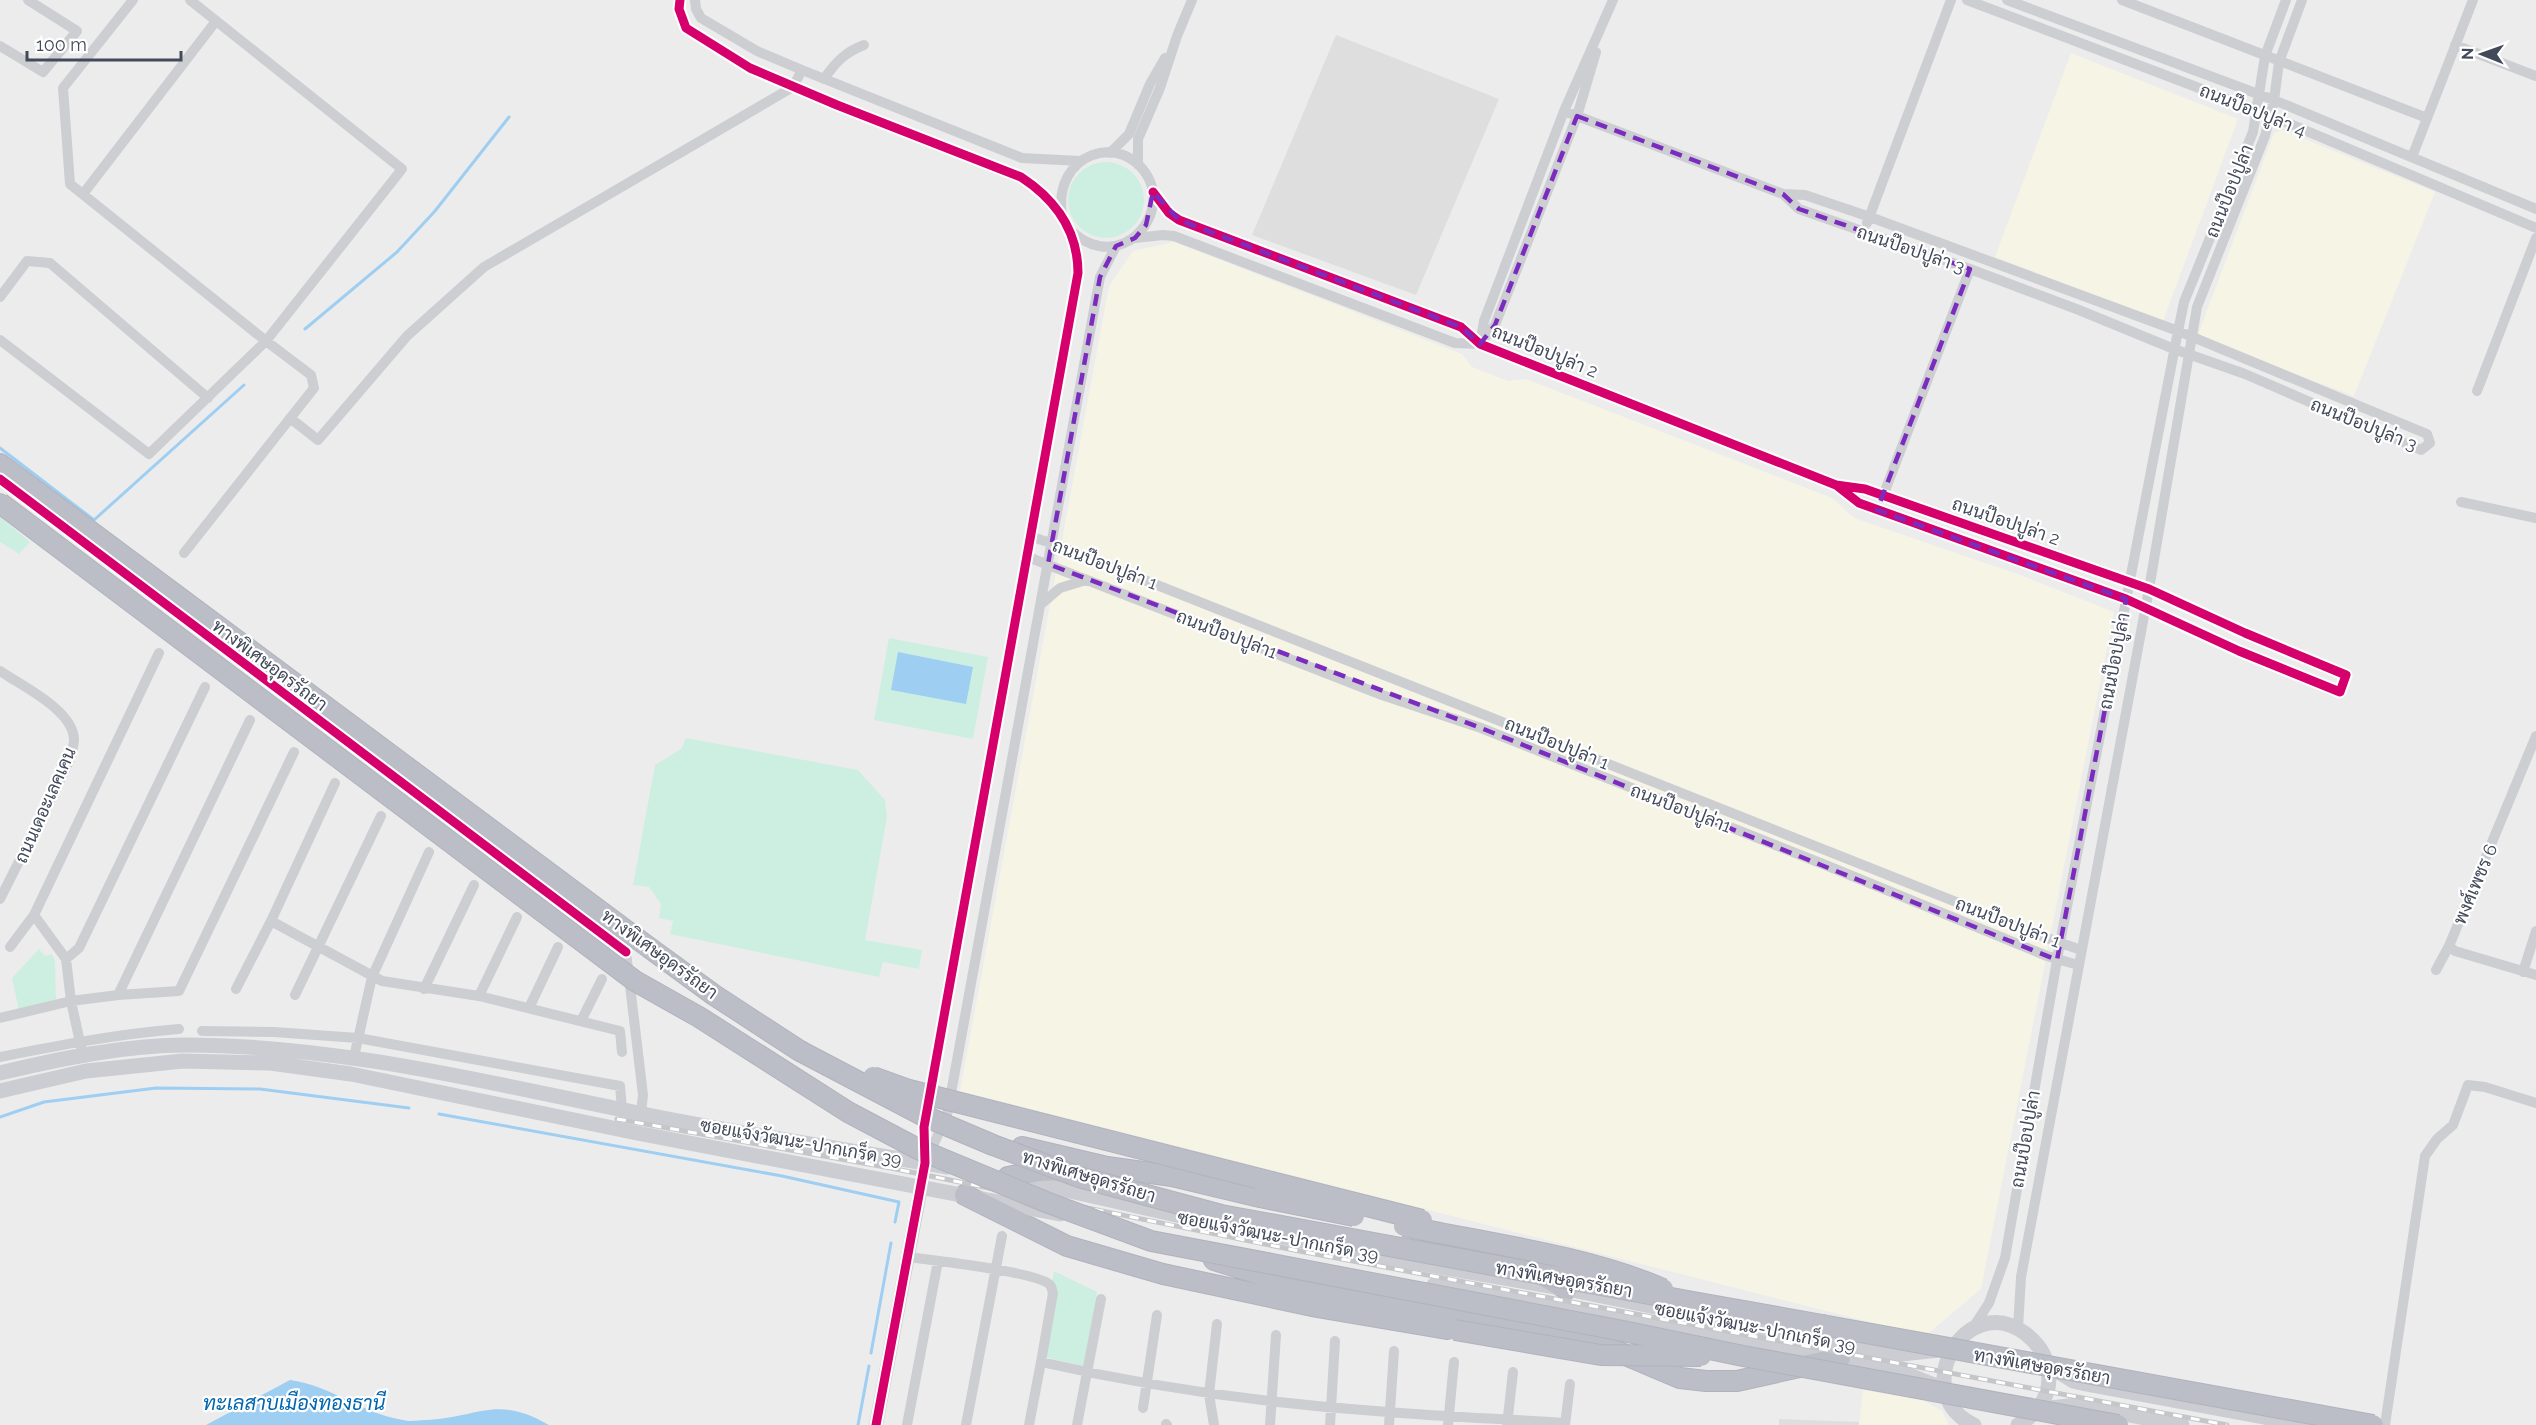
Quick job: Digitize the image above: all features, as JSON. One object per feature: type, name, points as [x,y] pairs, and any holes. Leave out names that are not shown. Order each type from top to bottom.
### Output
[{"type":"highway","name":"ทางพิเศษอุดรรัถยา","points":[[0,464],[714,995],[800,1050],[922,1115],[993,1145],[1079,1177],[1221,1215],[2373,1425]]},
{"type":"highway","name":"ทางพิเศษอุดรรัถยา","points":[[0,503],[634,981],[699,1017],[848,1112],[918,1149],[1046,1202],[1151,1241],[1743,1356],[2118,1425]]},
{"type":"highway","points":[[800,1050],[909,1090],[1457,1228],[1567,1289]]},
{"type":"highway","points":[[947,1115],[992,1137],[1046,1154],[1107,1167],[1172,1176],[1260,1197],[1563,1259],[1635,1277],[1693,1302]]},
{"type":"highway","points":[[1008,1177],[1039,1171],[1107,1167]]},
{"type":"highway","points":[[964,1195],[1067,1246],[1163,1274],[1317,1307],[1601,1355],[1743,1356]]},
{"type":"highway","points":[[1151,1241],[1320,1293],[1595,1342],[1680,1378],[1706,1381],[1737,1380],[1840,1358]]},
{"type":"main road","name":"ซอยแจ้งวัฒนะ-ปากเกร็ด 39","points":[[0,1073],[83,1056],[184,1045],[272,1049],[354,1057],[641,1113],[1008,1177],[1203,1221],[1371,1255],[1567,1289],[1892,1354],[1911,1354],[1952,1348]]},
{"type":"main road","name":"ซอยแจ้งวัฒนะ-ปากเกร็ด 39","points":[[0,1091],[86,1071],[172,1062],[270,1063],[351,1074],[1368,1274],[1840,1358],[1899,1371],[1945,1390]]},
{"type":"main road","points":[[1972,1425],[1954,1409],[1945,1390],[1944,1368],[1952,1348],[1961,1337],[1972,1329],[1987,1324],[2003,1324],[2018,1328],[2037,1342],[2048,1363],[2062,1375],[2086,1384],[2307,1425]]},
{"type":"main road","points":[[2018,1425],[2038,1409],[2046,1395],[2049,1379],[2048,1363]]},
{"type":"main road","points":[[2038,1409],[2077,1405],[2182,1425]]},
{"type":"street","points":[[0,46],[42,72],[76,31],[28,0]]},
{"type":"street","points":[[134,0],[63,88],[70,184],[311,375],[314,388],[184,553]]},
{"type":"street","points":[[0,340],[149,454],[266,341],[402,169],[190,0]]},
{"type":"street","points":[[1138,165],[1138,139],[1160,88],[1192,0]]},
{"type":"street","points":[[1864,232],[1951,0]]},
{"type":"street","name":"ถนนป๊อปปูล่า 4","points":[[1967,0],[2257,110],[2536,228]]},
{"type":"street","name":"ถนนป๊อปปูล่า 4","points":[[2007,0],[2274,100],[2536,209]]},
{"type":"street","points":[[2122,0],[2427,118]]},
{"type":"street","name":"ถนนป๊อปปูล่า","points":[[1972,1329],[1989,1303],[2005,1258],[2060,943],[2184,302],[2253,132],[2265,56],[2286,0]]},
{"type":"street","name":"ถนนป๊อปปูล่า","points":[[2018,1328],[2021,1277],[2149,589],[2197,307],[2265,136],[2274,100],[2279,62],[2302,0]]},
{"type":"street","points":[[2412,157],[2470,1]]},
{"type":"street","points":[[1480,344],[1484,321],[1564,111],[1612,3]]},
{"type":"street","points":[[1480,344],[1495,325],[1577,116],[1612,3]]},
{"type":"street","points":[[876,1425],[921,1187],[925,1163],[924,1128],[1032,537],[1078,273],[1078,257],[1071,231],[1062,216],[1041,190],[1022,177],[750,68],[686,28],[679,5],[695,4],[701,18],[748,45],[801,70],[1022,158],[1080,161]]},
{"type":"street","points":[[83,194],[216,21]]},
{"type":"street","points":[[2061,35],[2066,22]]},
{"type":"street","points":[[1110,153],[1129,134],[1150,84],[1177,36]]},
{"type":"street","points":[[824,79],[840,58],[864,45]]},
{"type":"street","points":[[2455,45],[2536,76]]},
{"type":"street","points":[[290,417],[318,440],[407,336],[484,267],[793,87],[801,70]]},
{"type":"street","name":"ถนนป๊อปปูล่า 3","points":[[1564,111],[1783,194],[1805,195],[1870,217],[2178,331],[2427,434],[2430,443],[2421,450],[2245,374],[2174,349],[2079,309],[1799,209],[1783,194]]},
{"type":"street","points":[[936,143],[942,126]]},
{"type":"street","points":[[1062,216],[1060,198],[1062,184],[1069,172],[1080,161],[1094,154],[1110,153],[1125,156],[1138,165],[1148,177],[1153,192],[1153,210],[1146,225],[1135,238],[1116,246],[1100,247],[1084,242],[1071,231]]},
{"type":"street","points":[[2438,186],[2444,172]]},
{"type":"street","name":"ถนนป๊อปปูล่า 2","points":[[1153,192],[1162,205],[1179,220],[1461,327],[1480,344]]},
{"type":"street","name":"ถนนป๊อปปูล่า 2","points":[[1135,238],[1174,236],[1455,343],[1480,344],[1836,485],[1865,489],[2149,589],[2245,633],[2346,675],[2340,692],[2238,651],[2126,599],[1859,503],[1836,485]]},
{"type":"street","points":[[2477,391],[2536,238]]},
{"type":"street","points":[[925,1163],[947,1115],[1100,277],[1116,246]]},
{"type":"street","points":[[0,297],[27,261],[50,263],[208,398]]},
{"type":"street","points":[[1882,496],[1970,269]]},
{"type":"street","points":[[2245,374],[2250,361]]},
{"type":"street","points":[[2337,413],[2352,402]]},
{"type":"street","points":[[0,479],[626,952],[643,1095],[641,1113]]},
{"type":"street","points":[[2461,502],[2536,518]]},
{"type":"street","points":[[1982,547],[1988,532]]},
{"type":"street","name":"ถนนป๊อปปูล่า 1","points":[[1032,537],[2081,950]]},
{"type":"street","name":"ถนนป๊อปปูล่า1","points":[[1028,557],[1382,694],[1481,728],[2057,960],[2078,965]]},
{"type":"street","points":[[1040,605],[1060,588],[1073,582],[1088,580]]},
{"type":"street","points":[[2238,651],[2245,633]]},
{"type":"street","points":[[10,948],[34,915],[159,653]]},
{"type":"street","name":"ถนนเดอะเลคเคน","points":[[0,672],[48,703],[67,719],[74,737],[73,752],[65,770],[0,899]]},
{"type":"street","points":[[66,959],[79,948],[205,687]]},
{"type":"street","points":[[118,995],[250,720]]},
{"type":"street","name":"พงศ์เพชร 6","points":[[2536,736],[2449,946],[2456,951],[2536,975]]},
{"type":"street","points":[[0,1018],[71,1001],[179,991],[294,752]]},
{"type":"street","points":[[236,989],[271,921],[335,783]]},
{"type":"street","points":[[295,995],[381,816]]},
{"type":"street","points":[[354,1057],[372,977],[429,852]]},
{"type":"street","points":[[424,989],[474,885]]},
{"type":"street","points":[[34,915],[66,959],[71,1001],[83,1056]]},
{"type":"street","points":[[479,996],[517,917]]},
{"type":"street","points":[[271,921],[382,981],[479,996],[620,1031],[622,1052]]},
{"type":"street","points":[[2523,972],[2536,931]]},
{"type":"street","points":[[2436,970],[2449,946]]},
{"type":"street","points":[[529,1008],[558,947]]},
{"type":"street","points":[[581,1021],[602,979]]},
{"type":"street","points":[[0,1057],[135,1032],[179,1029]]},
{"type":"street","points":[[202,1031],[274,1032],[358,1038],[620,1086],[622,1109]]},
{"type":"street","points":[[2385,1425],[2425,1156],[2437,1139],[2453,1125],[2468,1085],[2485,1087],[2536,1103]]},
{"type":"street","points":[[966,1425],[1002,1236]]},
{"type":"street","points":[[908,1257],[994,1269],[1050,1284],[1053,1293],[1029,1425]]},
{"type":"street","points":[[907,1425],[938,1261]]},
{"type":"street","points":[[1077,1425],[1101,1299]]},
{"type":"street","points":[[1143,1408],[1156,1315]]},
{"type":"street","points":[[1214,1425],[1209,1394],[1217,1324]]},
{"type":"street","points":[[1270,1425],[1276,1335]]},
{"type":"street","points":[[1330,1425],[1335,1341]]},
{"type":"street","points":[[1389,1425],[1394,1351]]},
{"type":"street","points":[[1041,1362],[1088,1373],[1209,1394],[1449,1421],[1565,1424],[1570,1384]]},
{"type":"street","points":[[1449,1421],[1454,1362]]},
{"type":"street","points":[[1508,1422],[1513,1372]]},
{"type":"highlighted area","points":[[1577,116],[1783,194],[1799,209],[1970,269],[1877,510],[2126,599],[2057,960],[1481,728],[1048,564],[1100,277],[1116,246],[1135,238],[1146,225],[1153,192],[1179,220],[1461,327],[1480,344],[1495,325]]},
{"type":"shaded area","points":[[1336,35],[1499,99],[1416,295],[1252,235]]},
{"type":"shaded area","points":[[2071,53],[2238,119],[2163,321],[1995,257]]},
{"type":"shaded area","points":[[2282,130],[2435,192],[2354,396],[2203,339],[2199,332],[2274,133]]},
{"type":"shaded area","points":[[1174,242],[1462,354],[1472,367],[1508,381],[1526,379],[1832,498],[1854,518],[2020,575],[2114,612],[1981,1289],[1925,1336],[960,1091],[1109,286],[1133,251]]},
{"type":"shaded area","points":[[1863,1390],[1923,1400],[1942,1411],[1949,1425],[1859,1425]]},
{"type":"shaded area","points":[[1779,1419],[1859,1422],[1859,1425],[1779,1425]]},
{"type":"green space","points":[[1114,162],[1127,168],[1138,179],[1144,192],[1142,215],[1127,232],[1114,238],[1098,238],[1085,232],[1070,215],[1068,192],[1074,179],[1091,164]]},
{"type":"green space","points":[[0,517],[30,542],[19,554],[0,542]]},
{"type":"green space","points":[[889,638],[988,657],[973,739],[874,720]]},
{"type":"green space","points":[[686,738],[858,770],[885,800],[887,817],[865,940],[922,950],[919,969],[883,962],[879,977],[670,934],[673,921],[659,918],[661,904],[649,887],[633,885],[655,765],[681,749]]},
{"type":"green space","points":[[39,949],[45,956],[52,954],[55,961],[56,1002],[19,1011],[12,978]]},
{"type":"green space","points":[[1054,1271],[1097,1292],[1084,1366],[1039,1356]]},
{"type":"water","points":[[898,652],[973,667],[966,704],[891,690]]},
{"type":"water","name":"ทะเลสาบเมืองทองธานี","points":[[290,1380],[319,1388],[388,1417],[406,1421],[444,1418],[500,1409],[530,1416],[549,1425],[206,1425]]},
{"type":"waterway","points":[[305,329],[397,252],[435,211],[509,117]]},
{"type":"waterway","points":[[0,448],[94,520],[244,385]]},
{"type":"waterway","points":[[0,1117],[44,1102],[156,1088],[260,1089],[409,1108]]},
{"type":"waterway","points":[[439,1114],[782,1176],[899,1202],[895,1222]]},
{"type":"waterway","points":[[871,1353],[891,1243]]},
{"type":"waterway","points":[[858,1425],[869,1366]]},
{"type":"railway","points":[[617,1119],[891,1168],[1294,1250],[2227,1425]]},
{"type":"cycle path","points":[[680,0],[679,9],[686,28],[750,68],[837,105],[1021,177],[1045,196],[1063,218],[1077,258],[1078,273],[924,1127],[925,1163],[876,1425]]},
{"type":"cycle path","points":[[1153,192],[1169,213],[1179,220],[1461,327],[1480,344],[1836,485],[1865,489],[2149,589],[2245,633],[2346,675],[2340,692],[2239,651],[2126,599],[1859,503],[1836,485]]},
{"type":"cycle path","points":[[0,479],[626,952]]}]
